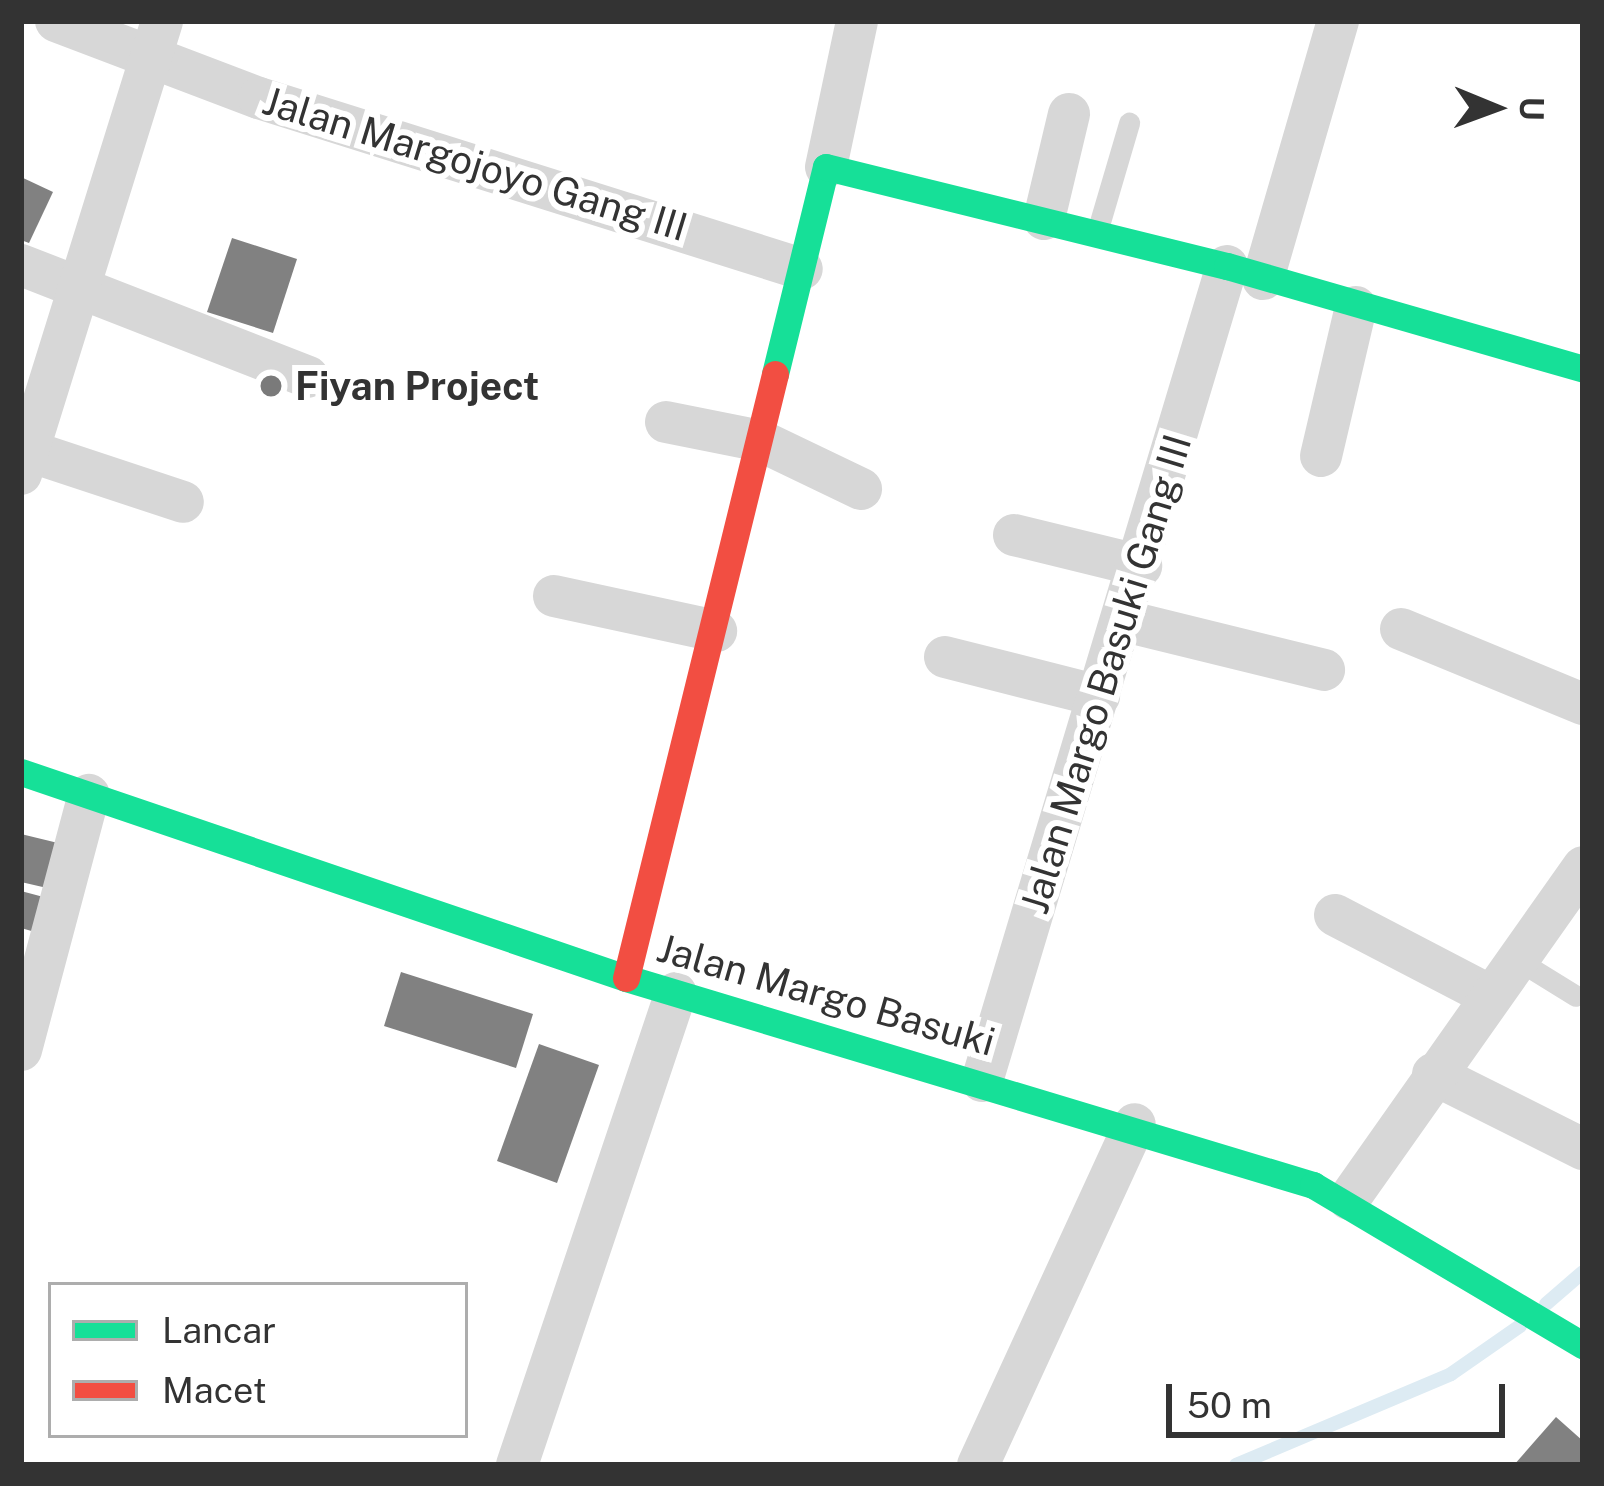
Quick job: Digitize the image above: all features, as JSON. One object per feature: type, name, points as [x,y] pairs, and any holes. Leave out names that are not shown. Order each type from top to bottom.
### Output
[{"type":"street","name":"Jalan Margojoyo Gang III","points":[[56,21],[155,40],[802,268]]},
{"type":"street","name":"Jalan Margo Basuki Gang III","points":[[982,1081],[1141,566],[1338,21]]},
{"type":"street","points":[[626,978],[658,776],[716,631],[826,166],[846,25]]},
{"type":"street","points":[[155,40],[82,290],[25,462],[183,502]]},
{"type":"street","points":[[1044,219],[1069,114]]},
{"type":"street","points":[[826,166],[1097,232],[1583,369]]},
{"type":"street","points":[[21,265],[308,376]]},
{"type":"street","points":[[1321,456],[1356,307]]},
{"type":"street","points":[[666,422],[761,441],[861,489]]},
{"type":"street","points":[[1014,535],[1141,566]]},
{"type":"street","points":[[554,596],[716,631]]},
{"type":"street","points":[[1125,621],[1324,670]]},
{"type":"street","points":[[1401,629],[1583,704]]},
{"type":"street","points":[[945,657],[1099,696]]},
{"type":"street","name":"Jalan Margo Basuki","points":[[21,772],[626,978],[1135,1124],[1349,1199],[1577,1341]]},
{"type":"street","points":[[21,1050],[89,795]]},
{"type":"street","points":[[1349,1199],[1583,867]]},
{"type":"street","points":[[1336,915],[1489,995]]},
{"type":"street","points":[[517,1465],[676,992]]},
{"type":"street","points":[[1433,1074],[1583,1149]]},
{"type":"street","points":[[978,1465],[1135,1124]]},
{"type":"lane","points":[[1097,232],[1129,123]]},
{"type":"lane","points":[[1516,958],[1576,995]]},
{"type":"building","points":[[21,177],[53,192],[29,243],[21,240]]},
{"type":"building","points":[[232,238],[297,259],[273,333],[207,312]]},
{"type":"building","points":[[21,834],[58,843],[47,888],[21,882]]},
{"type":"building","points":[[21,891],[51,899],[42,934],[21,928]]},
{"type":"building","points":[[401,972],[533,1014],[516,1068],[384,1026]]},
{"type":"building","points":[[539,1044],[599,1065],[557,1183],[497,1161]]},
{"type":"building","points":[[1556,1417],[1583,1441],[1583,1465],[1514,1465]]},
{"type":"waterway","points":[[1546,1304],[1583,1272]]},
{"type":"waterway","points":[[1236,1465],[1451,1374],[1520,1326]]},
{"type":"traffic: fast","points":[[775,374],[826,167],[1227,266],[1583,369]]},
{"type":"traffic: fast","points":[[21,772],[626,978],[1313,1185],[1583,1345]]},
{"type":"traffic: jam","points":[[626,978],[775,374]]},
{"type":"place","name":"Fiyan Project","points":[[271,386]]}]
